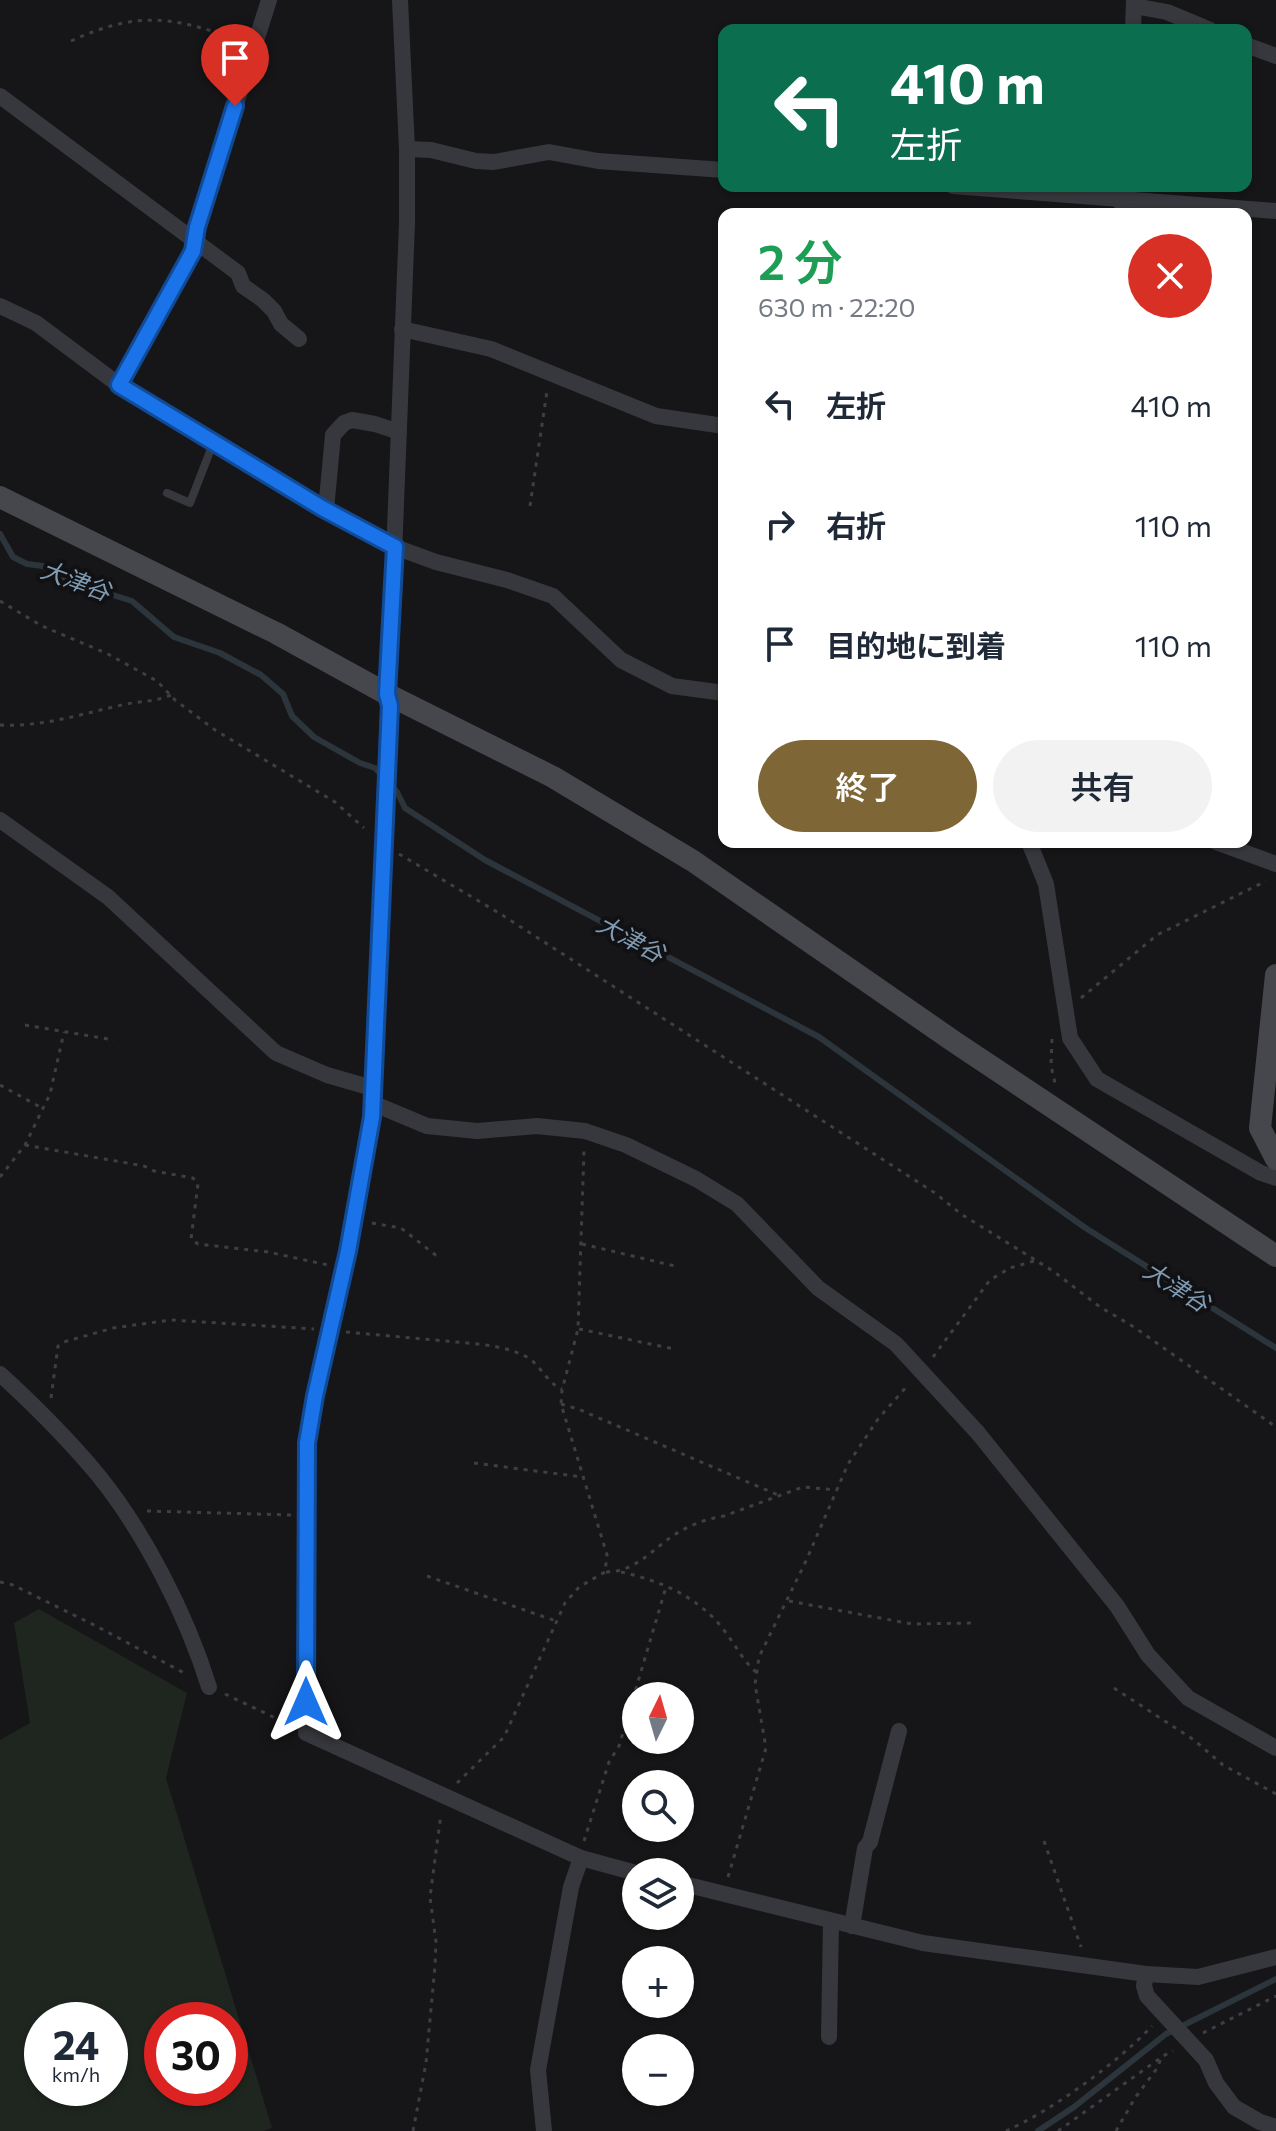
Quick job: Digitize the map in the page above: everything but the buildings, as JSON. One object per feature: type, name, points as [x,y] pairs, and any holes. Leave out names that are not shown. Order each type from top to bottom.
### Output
[{"type":"street","points":[[119,385],[193,251],[269,0]]},
{"type":"street","points":[[400,0],[407,223],[372,1117],[354,1221],[307,1443],[306,1733],[581,1858],[622,1869]]},
{"type":"street","points":[[1133,24],[1134,3],[1196,24]]},
{"type":"street","points":[[1252,47],[1276,56]]},
{"type":"street","points":[[0,96],[238,273],[243,286],[263,300],[281,324],[299,339]]},
{"type":"street","points":[[407,149],[431,150],[476,161],[494,162],[549,152],[598,161],[718,170]]},
{"type":"street","points":[[1031,192],[1238,208]]},
{"type":"street","points":[[1252,209],[1276,211]]},
{"type":"street","points":[[0,306],[36,323],[119,385],[326,510],[395,547],[553,596],[621,660],[672,686],[718,692]]},
{"type":"street","points":[[402,329],[491,349],[656,416],[718,425]]},
{"type":"street","points":[[326,510],[333,435],[344,423],[352,420],[399,432]]},
{"type":"street","points":[[0,497],[276,633],[388,700],[553,777],[693,861],[1276,1256]]},
{"type":"street","points":[[0,820],[108,897],[276,1053],[372,1096],[427,1126],[477,1131],[537,1126],[585,1131],[626,1145],[696,1179],[737,1204],[818,1288],[896,1344],[978,1433],[1117,1606],[1148,1655],[1188,1698],[1276,1748]]},
{"type":"street","points":[[1031,848],[1046,884],[1070,1038],[1097,1079],[1261,1173],[1276,1178]]},
{"type":"street","points":[[1232,848],[1276,864]]},
{"type":"street","points":[[1276,975],[1260,1128],[1276,1159]]},
{"type":"street","points":[[0,1374],[47,1417],[100,1477],[142,1537],[193,1642],[209,1687]]},
{"type":"street","points":[[852,1926],[865,1848],[870,1842],[899,1731]]},
{"type":"street","points":[[544,2131],[538,2070],[571,1887],[581,1858]]},
{"type":"street","points":[[694,1886],[923,1943],[1146,1974],[1198,1977],[1276,1957]]},
{"type":"street","points":[[829,2037],[831,1921]]},
{"type":"street","points":[[1146,1974],[1144,1986],[1147,1996],[1206,2060],[1216,2083],[1234,2107],[1276,2127]]},
{"type":"lane","points":[[167,493],[190,503],[214,440]]},
{"type":"path","points":[[71,41],[117,24],[162,18],[254,45]]},
{"type":"path","points":[[530,506],[550,373]]},
{"type":"path","points":[[0,601],[42,626],[106,653],[157,681],[215,730],[342,807],[382,844],[499,913],[935,1193],[961,1214],[1035,1260],[1276,1427]]},
{"type":"path","points":[[0,725],[36,725],[127,704],[158,701],[171,695]]},
{"type":"path","points":[[1069,1118],[1068,1104],[1055,1083],[1051,1055],[1053,1033],[1073,1004],[1157,935],[1276,877]]},
{"type":"path","points":[[25,1025],[114,1040]]},
{"type":"path","points":[[0,1177],[25,1145],[43,1109],[56,1072],[64,1032]]},
{"type":"path","points":[[0,1085],[43,1109]]},
{"type":"path","points":[[585,1131],[578,1329],[561,1404],[607,1555],[605,1572]]},
{"type":"path","points":[[25,1145],[193,1178],[198,1184],[191,1239],[198,1244],[268,1252],[344,1269]]},
{"type":"path","points":[[354,1221],[401,1228],[438,1257]]},
{"type":"path","points":[[581,1244],[675,1266]]},
{"type":"path","points":[[724,1892],[766,1748],[755,1684],[759,1657],[837,1490],[861,1442],[921,1371],[990,1280],[1010,1268],[1035,1260]]},
{"type":"path","points":[[47,1417],[58,1346],[113,1328],[171,1320],[486,1345],[511,1350],[529,1358],[555,1387],[562,1390]]},
{"type":"path","points":[[578,1329],[674,1349]]},
{"type":"path","points":[[561,1404],[779,1496]]},
{"type":"path","points":[[474,1463],[582,1477]]},
{"type":"path","points":[[621,1572],[643,1560],[670,1537],[695,1524],[803,1487],[837,1490]]},
{"type":"path","points":[[127,1516],[146,1511],[307,1516]]},
{"type":"path","points":[[413,2131],[427,2049],[436,1942],[430,1897],[442,1803],[504,1737],[565,1603],[579,1587],[605,1572],[621,1572],[666,1587],[711,1613],[756,1672]]},
{"type":"path","points":[[427,1576],[557,1621]]},
{"type":"path","points":[[0,1582],[13,1585],[209,1687],[306,1733]]},
{"type":"path","points":[[581,1858],[595,1802],[609,1762],[619,1746],[666,1587]]},
{"type":"path","points":[[787,1601],[912,1624],[971,1623]]},
{"type":"path","points":[[1114,1688],[1194,1740],[1223,1765],[1276,1794]]},
{"type":"path","points":[[1044,1841],[1087,1964]]},
{"type":"path","points":[[1006,2131],[1032,2119],[1086,2081],[1164,2017]]},
{"type":"path","points":[[1058,2131],[1161,2057]]},
{"type":"shaded area","points":[[39,1609],[187,1693],[166,1778],[234,2002],[144,2002],[144,2106],[248,2106],[248,2049],[272,2128],[264,2131],[0,2131],[0,1740],[30,1723],[14,1623]]},
{"type":"waterway","name":"大津谷","points":[[0,534],[13,557],[27,564],[43,566],[72,582],[132,601],[174,637],[220,653],[261,675],[283,694],[292,716],[314,737],[375,768],[397,792],[405,808],[485,860],[819,1037],[1084,1227],[1276,1348]]},
{"type":"waterway","points":[[1038,2131],[1074,2107],[1166,2034],[1276,1979]]},
{"type":"route","points":[[235,106],[197,227],[193,251],[119,385],[236,453],[322,508],[395,547],[372,1117],[348,1251],[307,1443],[306,1702]]}]
